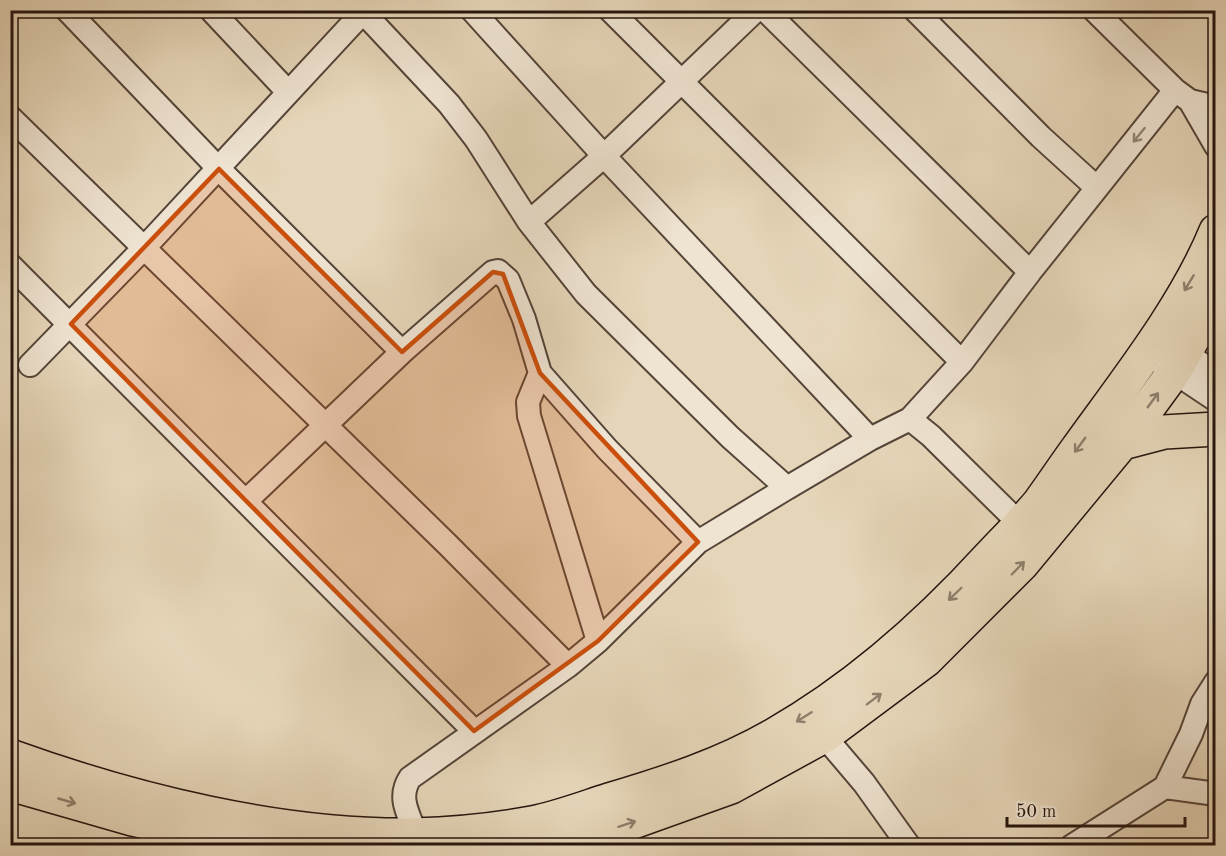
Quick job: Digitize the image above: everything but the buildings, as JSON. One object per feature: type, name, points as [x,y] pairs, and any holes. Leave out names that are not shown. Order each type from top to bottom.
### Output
[{"type":"main road","points":[[550,846],[622,826],[731,787],[824,736],[926,660],[1022,564],[1122,443],[1166,353],[1194,275],[1215,231]]},
{"type":"main road","points":[[10,756],[59,774],[206,812],[297,827],[416,835],[533,823],[662,784],[723,761],[772,736],[823,705],[922,625],[965,584],[1039,503],[1215,298]]},
{"type":"main road","points":[[1122,443],[1164,432],[1215,429]]},
{"type":"main road","points":[[10,784],[132,819],[252,846]]},
{"type":"street","points":[[67,10],[219,169],[402,352]]},
{"type":"street","points":[[211,10],[288,92]]},
{"type":"street","points":[[472,10],[604,156],[870,440]]},
{"type":"street","points":[[610,10],[962,362]]},
{"type":"street","points":[[529,222],[604,156],[756,10]]},
{"type":"street","points":[[765,10],[1030,272]]},
{"type":"street","points":[[915,10],[1041,137],[1097,188]]},
{"type":"street","points":[[1094,10],[1183,95],[1215,146]]},
{"type":"street","points":[[30,365],[219,169],[363,11],[449,104],[476,139],[529,222],[585,294],[730,437],[786,488]]},
{"type":"street","points":[[416,835],[402,795],[410,778],[567,666],[598,641],[698,542],[786,488],[910,419],[962,362],[1097,188],[1183,95]]},
{"type":"street","points":[[1183,95],[1215,106]]},
{"type":"street","points":[[10,117],[448,544],[567,666]]},
{"type":"street","points":[[10,265],[474,731]]},
{"type":"street","points":[[246,501],[402,352],[493,272],[498,271],[508,280],[524,319],[540,373],[608,449],[698,542]]},
{"type":"street","points":[[1166,353],[1215,375]]},
{"type":"street","points":[[1166,353],[1215,400]]},
{"type":"street","points":[[540,373],[528,402],[529,416],[598,641]]},
{"type":"street","points":[[910,419],[931,436],[1020,524]]},
{"type":"street","points":[[1072,846],[1165,787],[1215,682]]},
{"type":"street","points":[[824,736],[864,783],[909,846]]},
{"type":"street","points":[[1165,787],[1215,794]]},
{"type":"highlighted area","points":[[219,169],[402,352],[493,272],[503,274],[540,373],[698,542],[598,641],[474,731],[71,324]]}]
